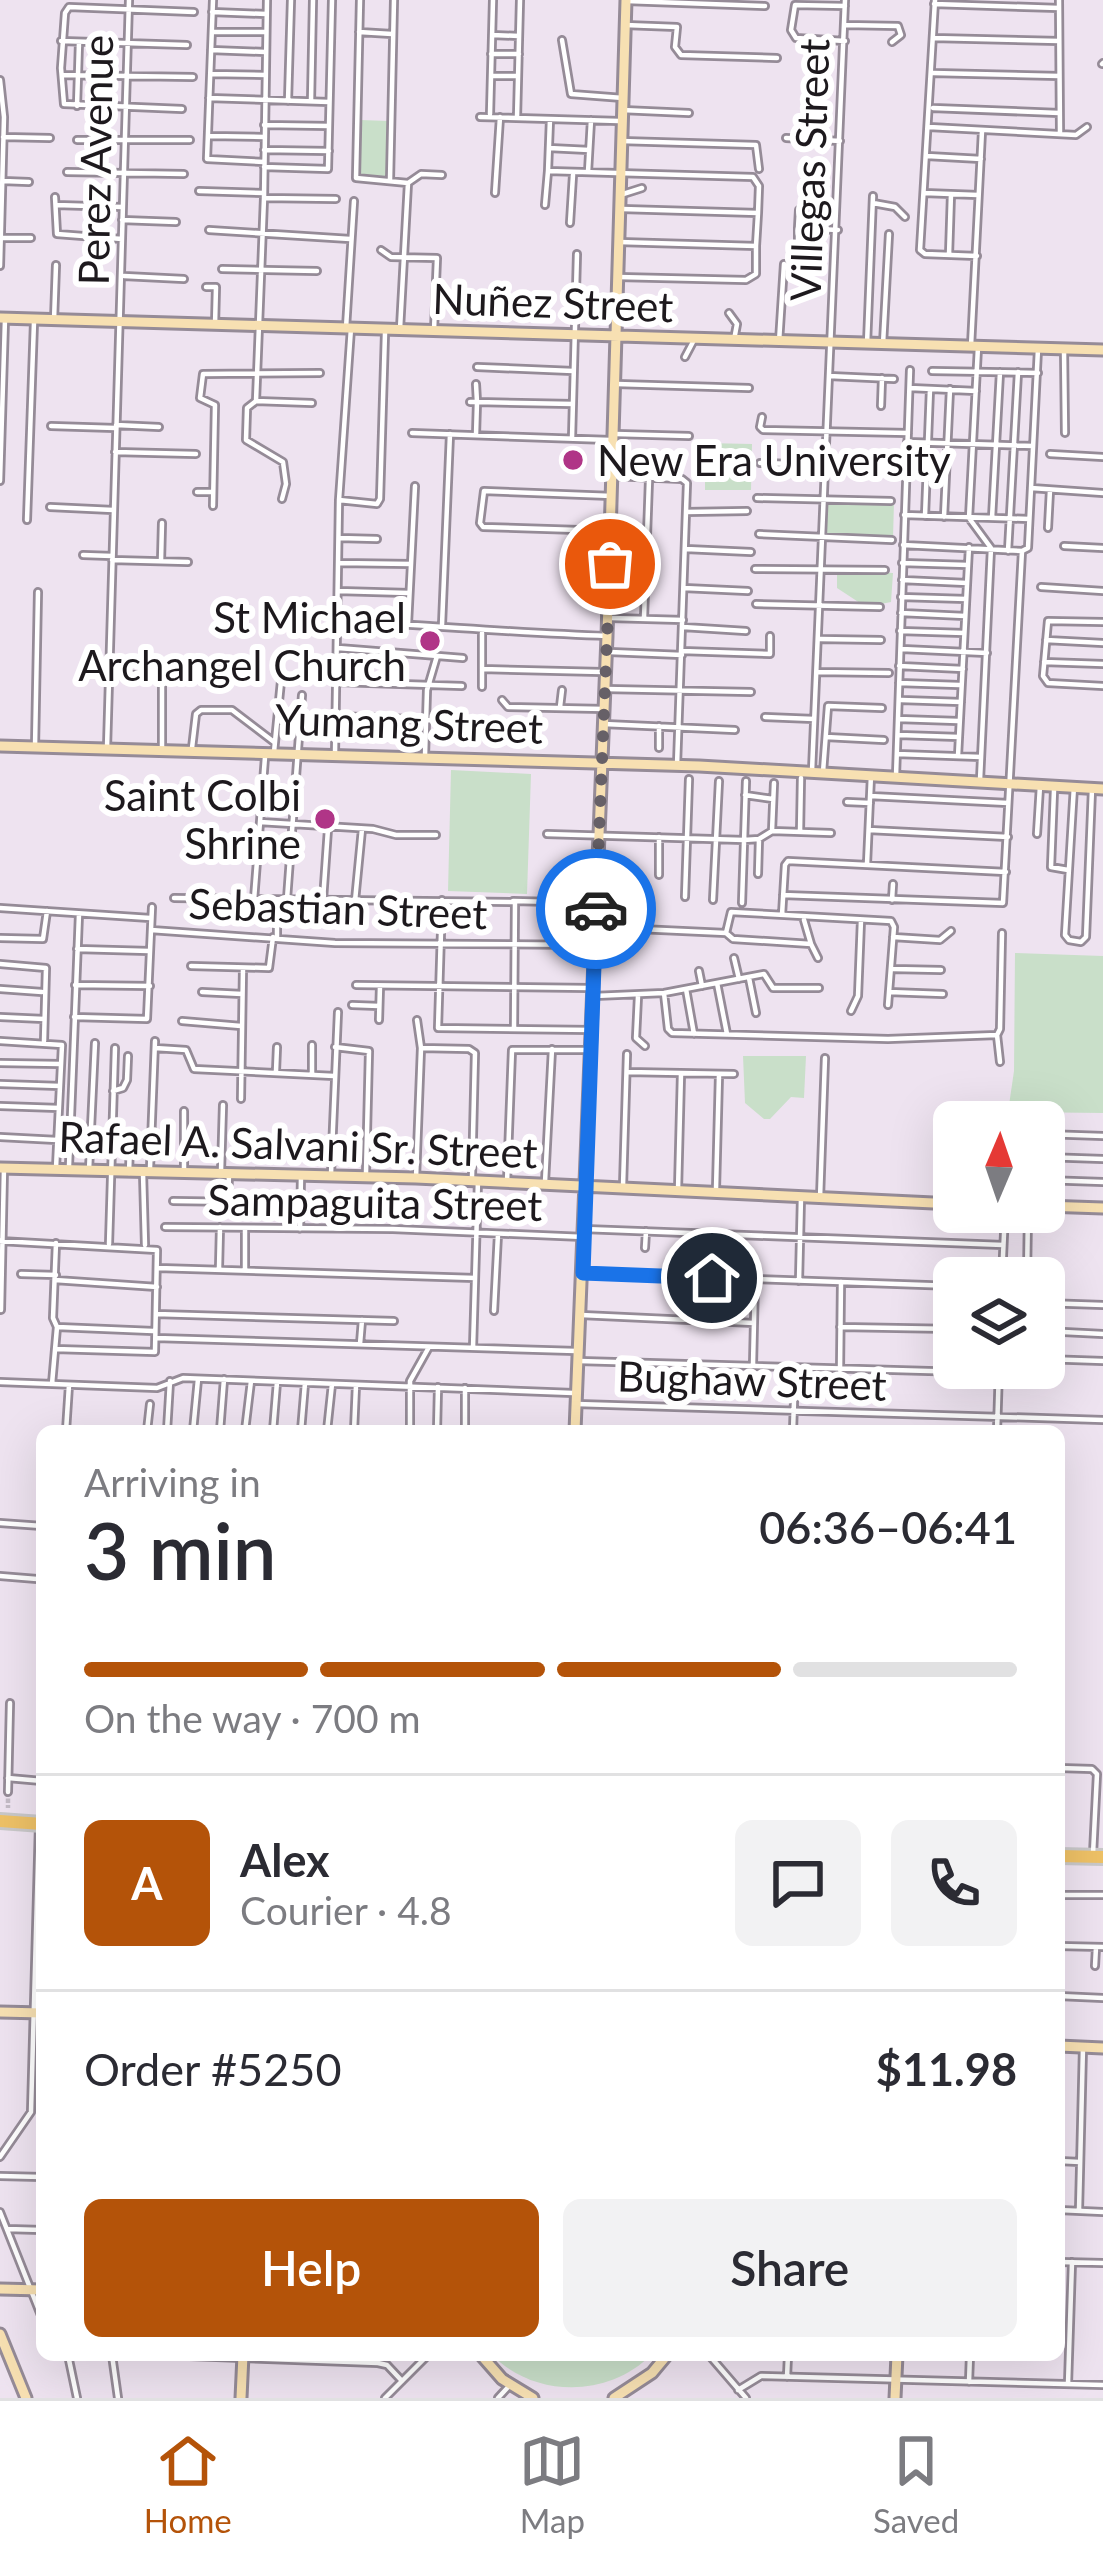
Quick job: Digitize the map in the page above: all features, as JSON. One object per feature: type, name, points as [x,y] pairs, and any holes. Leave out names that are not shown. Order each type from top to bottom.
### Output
[{"type":"main road","points":[[575,1425],[608,636],[626,1]]},
{"type":"main road","name":"Nuñez Street","points":[[3,318],[1103,350]]},
{"type":"main road","name":"Yumang Street","points":[[0,746],[271,748],[1098,788]]},
{"type":"main road","name":"Rafael A. Salvani Sr. Street","points":[[2,1168],[475,1180],[933,1203]]},
{"type":"main road","points":[[1065,1207],[1103,1208]]},
{"type":"main road","points":[[0,1824],[36,1824]]},
{"type":"main road","points":[[1065,1852],[1098,1853]]},
{"type":"main road","points":[[0,2012],[36,2013]]},
{"type":"main road","points":[[1065,2046],[1103,2048]]},
{"type":"main road","points":[[0,2289],[36,2290]]},
{"type":"main road","points":[[0,2334],[26,2398]]},
{"type":"main road","points":[[242,2398],[243,2361]]},
{"type":"main road","points":[[487,2361],[510,2386],[533,2398]]},
{"type":"main road","points":[[614,2398],[633,2394],[662,2361]]},
{"type":"main road","points":[[895,2398],[897,2361]]},
{"type":"street","name":"Perez Avenue","points":[[107,748],[129,0]]},
{"type":"street","points":[[213,0],[208,160],[327,170],[332,0]]},
{"type":"street","points":[[256,401],[267,0]]},
{"type":"street","points":[[288,100],[291,0]]},
{"type":"street","points":[[311,100],[313,0]]},
{"type":"street","points":[[360,0],[356,178],[407,183],[418,175],[442,175]]},
{"type":"street","points":[[390,182],[394,0]]},
{"type":"street","points":[[490,117],[493,0]]},
{"type":"street","points":[[518,118],[520,0]]},
{"type":"street","points":[[626,1],[765,6]]},
{"type":"street","points":[[976,256],[920,252],[934,2],[1059,4],[1060,134]]},
{"type":"street","points":[[845,3],[795,5],[791,35],[845,41]]},
{"type":"street","name":"Villegas Street","points":[[812,774],[845,3]]},
{"type":"street","points":[[182,109],[62,102],[62,41],[69,7],[194,12]]},
{"type":"street","points":[[212,12],[266,14]]},
{"type":"street","points":[[625,25],[677,27],[679,55],[777,58]]},
{"type":"street","points":[[845,25],[896,26],[901,35],[892,42]]},
{"type":"street","points":[[212,32],[266,32]]},
{"type":"street","points":[[359,32],[392,34]]},
{"type":"street","points":[[492,35],[519,36]]},
{"type":"street","points":[[933,38],[1059,41]]},
{"type":"street","points":[[562,40],[571,94],[622,98]]},
{"type":"street","points":[[62,41],[188,46]]},
{"type":"street","points":[[77,106],[79,42]]},
{"type":"street","points":[[211,50],[266,52]]},
{"type":"street","points":[[491,54],[519,55]]},
{"type":"street","points":[[932,73],[1059,76]]},
{"type":"street","points":[[210,74],[265,75]]},
{"type":"street","points":[[63,75],[193,77]]},
{"type":"street","points":[[491,76],[518,76]]},
{"type":"street","points":[[0,80],[0,266]]},
{"type":"street","points":[[209,98],[331,102]]},
{"type":"street","points":[[930,108],[1059,113]]},
{"type":"street","points":[[480,117],[591,120],[689,113]]},
{"type":"street","points":[[495,193],[500,117]]},
{"type":"street","points":[[545,205],[550,119]]},
{"type":"street","points":[[588,172],[591,120]]},
{"type":"street","points":[[264,125],[329,126]]},
{"type":"street","points":[[928,127],[1076,135],[1088,128]]},
{"type":"street","points":[[980,780],[991,548],[969,518],[982,131]]},
{"type":"street","points":[[2,134],[50,137]]},
{"type":"street","points":[[208,136],[264,137]]},
{"type":"street","points":[[786,138],[841,140]]},
{"type":"street","points":[[77,140],[190,140]]},
{"type":"street","points":[[621,141],[756,145],[759,169]]},
{"type":"street","points":[[549,148],[589,150]]},
{"type":"street","points":[[264,150],[329,151]]},
{"type":"street","points":[[927,156],[981,159]]},
{"type":"street","points":[[548,171],[753,177],[759,186],[756,274],[746,280],[618,277]]},
{"type":"street","points":[[67,172],[184,175]]},
{"type":"street","points":[[570,223],[573,172]]},
{"type":"street","points":[[3,182],[29,182]]},
{"type":"street","points":[[400,329],[407,183]]},
{"type":"street","points":[[620,195],[643,188]]},
{"type":"street","points":[[199,191],[336,199]]},
{"type":"street","points":[[924,193],[978,195]]},
{"type":"street","points":[[949,255],[951,194]]},
{"type":"street","points":[[867,344],[873,200],[895,207],[905,217]]},
{"type":"street","points":[[122,207],[55,201],[55,228],[61,236],[122,239]]},
{"type":"street","points":[[335,754],[339,500],[354,201]]},
{"type":"street","points":[[620,208],[758,213]]},
{"type":"street","points":[[798,247],[799,210]]},
{"type":"street","points":[[122,220],[176,222]]},
{"type":"street","points":[[798,228],[838,230]]},
{"type":"street","points":[[209,230],[350,239]]},
{"type":"street","points":[[883,344],[889,234]]},
{"type":"street","points":[[1,238],[31,238]]},
{"type":"street","points":[[619,242],[756,246]]},
{"type":"street","points":[[381,250],[388,256],[437,258],[434,330]]},
{"type":"street","points":[[572,438],[577,254]]},
{"type":"street","points":[[779,342],[784,264]]},
{"type":"street","points":[[54,320],[56,265]]},
{"type":"street","points":[[222,269],[317,271]]},
{"type":"street","points":[[122,276],[184,279]]},
{"type":"street","points":[[206,287],[216,287],[215,325]]},
{"type":"street","points":[[869,298],[885,298]]},
{"type":"street","points":[[729,313],[737,324],[734,340]]},
{"type":"street","points":[[0,482],[3,318]]},
{"type":"street","points":[[27,520],[34,319]]},
{"type":"street","points":[[339,500],[377,504],[380,499],[385,329]]},
{"type":"street","points":[[685,357],[694,340]]},
{"type":"street","points":[[903,545],[1028,548],[1038,348]]},
{"type":"street","points":[[1064,349],[1065,433]]},
{"type":"street","points":[[477,367],[574,371]]},
{"type":"street","points":[[896,776],[910,370]]},
{"type":"street","points":[[932,370],[1037,373]]},
{"type":"street","points":[[992,518],[1000,372]]},
{"type":"street","points":[[1008,551],[1018,372]]},
{"type":"street","points":[[213,506],[215,405],[200,398],[202,377],[320,374]]},
{"type":"street","points":[[829,376],[894,379]]},
{"type":"street","points":[[881,406],[882,378]]},
{"type":"street","points":[[476,384],[476,435]]},
{"type":"street","points":[[614,384],[749,388]]},
{"type":"street","points":[[910,388],[976,391]]},
{"type":"street","points":[[925,516],[930,389]]},
{"type":"street","points":[[944,517],[950,389]]},
{"type":"street","points":[[281,499],[286,484],[283,462],[244,436],[247,408],[256,401],[312,403]]},
{"type":"street","points":[[473,402],[573,404]]},
{"type":"street","points":[[762,417],[761,430],[908,433]]},
{"type":"street","points":[[51,426],[159,427]]},
{"type":"street","points":[[412,433],[688,436]]},
{"type":"street","points":[[442,625],[450,434]]},
{"type":"street","points":[[907,442],[1034,446]]},
{"type":"street","points":[[115,452],[196,454]]},
{"type":"street","points":[[1050,454],[1103,457]]},
{"type":"street","points":[[760,463],[892,467]]},
{"type":"street","points":[[612,476],[685,480],[677,765]]},
{"type":"street","points":[[644,618],[649,478]]},
{"type":"street","points":[[408,624],[415,486]]},
{"type":"street","points":[[1031,488],[1103,493]]},
{"type":"street","points":[[1048,528],[1050,490]]},
{"type":"street","points":[[610,531],[480,523],[484,491],[611,496]]},
{"type":"street","points":[[197,492],[213,492]]},
{"type":"street","points":[[757,497],[891,501]]},
{"type":"street","points":[[50,507],[112,510]]},
{"type":"street","points":[[686,512],[747,511]]},
{"type":"street","points":[[904,515],[1029,520]]},
{"type":"street","points":[[161,561],[162,523]]},
{"type":"street","points":[[759,534],[892,539]]},
{"type":"street","points":[[339,538],[377,539]]},
{"type":"street","points":[[1064,546],[1103,548]]},
{"type":"street","points":[[958,756],[969,548]]},
{"type":"street","points":[[686,549],[751,552]]},
{"type":"street","points":[[783,895],[1002,905],[1022,551]]},
{"type":"street","points":[[83,555],[188,562]]},
{"type":"street","points":[[902,562],[968,565]]},
{"type":"street","points":[[339,563],[411,564]]},
{"type":"street","points":[[755,569],[885,570]]},
{"type":"street","points":[[902,580],[967,583]]},
{"type":"street","points":[[1041,586],[1103,591]]},
{"type":"street","points":[[684,588],[748,592]]},
{"type":"street","points":[[338,591],[410,593]]},
{"type":"street","points":[[35,747],[38,592]]},
{"type":"street","points":[[902,597],[966,599]]},
{"type":"street","points":[[756,604],[880,607]]},
{"type":"street","points":[[901,613],[965,616]]},
{"type":"street","points":[[608,618],[746,631]]},
{"type":"street","points":[[1103,622],[1049,620],[1044,662],[1045,683],[1103,686]]},
{"type":"street","points":[[338,621],[442,625],[482,633],[608,636]]},
{"type":"street","points":[[900,631],[964,633]]},
{"type":"street","points":[[482,633],[482,687]]},
{"type":"street","points":[[607,652],[770,654],[770,636]]},
{"type":"street","points":[[818,639],[881,640]]},
{"type":"street","points":[[1046,640],[1103,643]]},
{"type":"street","points":[[338,648],[463,658]]},
{"type":"street","points":[[900,649],[987,652]]},
{"type":"street","points":[[425,756],[428,685],[436,656]]},
{"type":"street","points":[[1044,662],[1103,664]]},
{"type":"street","points":[[899,666],[963,669]]},
{"type":"street","points":[[482,669],[606,672]]},
{"type":"street","points":[[817,672],[889,673]]},
{"type":"street","points":[[109,674],[162,677],[162,749]]},
{"type":"street","points":[[254,900],[281,680]]},
{"type":"street","points":[[338,682],[462,686]]},
{"type":"street","points":[[899,683],[962,686]]},
{"type":"street","points":[[605,689],[751,692]]},
{"type":"street","points":[[560,707],[562,691]]},
{"type":"street","points":[[287,900],[302,695]]},
{"type":"street","points":[[898,700],[961,702]]},
{"type":"street","points":[[514,705],[604,709]]},
{"type":"street","points":[[800,832],[812,774],[826,737],[828,706],[882,708]]},
{"type":"street","points":[[191,751],[196,714],[201,710],[230,709],[271,748]]},
{"type":"street","points":[[337,716],[457,721]]},
{"type":"street","points":[[766,717],[815,719]]},
{"type":"street","points":[[898,719],[960,721]]},
{"type":"street","points":[[604,724],[735,730]]},
{"type":"street","points":[[658,748],[659,726]]},
{"type":"street","points":[[898,735],[959,737]]},
{"type":"street","points":[[826,737],[884,740]]},
{"type":"street","points":[[897,754],[981,757]]},
{"type":"street","points":[[867,864],[871,775]]},
{"type":"street","points":[[685,897],[689,779]]},
{"type":"street","points":[[713,900],[718,781]]},
{"type":"street","points":[[742,903],[746,781]]},
{"type":"street","points":[[772,831],[774,783]]},
{"type":"street","points":[[1037,834],[1040,784]]},
{"type":"street","points":[[1054,785],[1050,866],[1068,870]]},
{"type":"street","points":[[1074,786],[1065,935],[1083,942],[1098,788]]},
{"type":"street","points":[[745,795],[773,799]]},
{"type":"street","points":[[847,802],[1010,803]]},
{"type":"street","points":[[260,822],[396,836],[436,835]]},
{"type":"street","points":[[323,900],[328,829]]},
{"type":"street","points":[[356,901],[362,829]]},
{"type":"street","points":[[869,830],[1008,837]]},
{"type":"street","points":[[547,834],[744,840],[759,839],[772,831],[831,833]]},
{"type":"street","points":[[659,837],[659,875]]},
{"type":"street","points":[[758,874],[759,839]]},
{"type":"street","points":[[782,915],[788,861],[1006,872]]},
{"type":"street","points":[[892,900],[893,884]]},
{"type":"street","points":[[174,898],[596,903]]},
{"type":"street","points":[[191,966],[271,967],[277,900]]},
{"type":"street","points":[[442,901],[438,1028],[592,1030]]},
{"type":"street","points":[[513,901],[517,904],[514,1028]]},
{"type":"street","points":[[74,1017],[145,1020],[151,986],[152,907]]},
{"type":"street","points":[[0,908],[152,918]]},
{"type":"street","points":[[0,938],[43,939],[47,911]]},
{"type":"street","points":[[726,933],[729,912],[893,922],[888,1005]]},
{"type":"street","points":[[68,1170],[79,914]]},
{"type":"street","points":[[803,918],[818,958]]},
{"type":"street","points":[[851,1011],[859,992],[861,920]]},
{"type":"street","points":[[596,927],[726,933],[733,939],[811,944]]},
{"type":"street","name":"Sebastian Street","points":[[152,930],[318,943],[595,945]]},
{"type":"street","points":[[893,937],[940,940],[951,931]]},
{"type":"street","points":[[1000,1062],[1002,933]]},
{"type":"street","points":[[76,949],[151,951]]},
{"type":"street","points":[[734,958],[739,979]]},
{"type":"street","points":[[0,964],[45,967],[44,1043]]},
{"type":"street","points":[[241,1099],[243,968]]},
{"type":"street","points":[[890,969],[941,970]]},
{"type":"street","points":[[699,971],[702,986]]},
{"type":"street","points":[[356,985],[515,987],[638,996],[766,974],[776,989],[819,988]]},
{"type":"street","points":[[748,977],[756,1013]]},
{"type":"street","points":[[717,983],[727,1034]]},
{"type":"street","points":[[75,985],[151,986]]},
{"type":"street","points":[[379,1020],[380,986]]},
{"type":"street","points":[[0,989],[45,992]]},
{"type":"street","points":[[686,989],[694,1034]]},
{"type":"street","points":[[202,992],[242,994]]},
{"type":"street","points":[[889,992],[943,994]]},
{"type":"street","points":[[664,993],[669,1032],[888,1039],[997,1035]]},
{"type":"street","points":[[638,996],[636,1038],[645,1046]]},
{"type":"street","points":[[352,1005],[379,1006]]},
{"type":"street","points":[[331,1176],[338,1012]]},
{"type":"street","points":[[0,1017],[44,1018]]},
{"type":"street","points":[[416,1178],[421,1048],[417,1020]]},
{"type":"street","points":[[182,1022],[241,1026]]},
{"type":"street","points":[[0,1041],[61,1043],[56,1170]]},
{"type":"street","points":[[89,1171],[95,1043]]},
{"type":"street","points":[[145,1246],[155,1044],[186,1050],[192,1069],[334,1076]]},
{"type":"street","points":[[312,1045],[312,1075]]},
{"type":"street","points":[[276,1073],[277,1047]]},
{"type":"street","points":[[109,1244],[115,1048]]},
{"type":"street","points":[[335,1048],[369,1051],[366,1177]]},
{"type":"street","points":[[421,1048],[474,1050],[477,1233],[473,1348]]},
{"type":"street","points":[[545,1184],[552,1049]]},
{"type":"street","points":[[507,1182],[512,1050],[592,1051]]},
{"type":"street","points":[[623,1187],[627,1054]]},
{"type":"street","points":[[113,1090],[122,1088],[127,1080],[128,1056]]},
{"type":"street","points":[[820,1198],[825,1058]]},
{"type":"street","points":[[0,1063],[61,1064]]},
{"type":"street","points":[[627,1072],[734,1074]]},
{"type":"street","points":[[678,1190],[681,1073]]},
{"type":"street","points":[[716,1192],[719,1075]]},
{"type":"street","points":[[0,1084],[60,1086]]},
{"type":"street","points":[[223,1105],[228,1201]]},
{"type":"street","points":[[0,1106],[59,1108]]},
{"type":"street","points":[[184,1111],[184,1174]]},
{"type":"street","points":[[1065,1134],[1103,1136]]},
{"type":"street","points":[[0,1137],[57,1140]]},
{"type":"street","points":[[129,1173],[130,1142]]},
{"type":"street","points":[[1065,1158],[1103,1159]]},
{"type":"street","points":[[1,1310],[2,1168]]},
{"type":"street","points":[[300,1228],[301,1176]]},
{"type":"street","points":[[1065,1181],[1103,1182]]},
{"type":"street","points":[[799,1281],[801,1197]]},
{"type":"street","points":[[173,1201],[301,1202]]},
{"type":"street","name":"Sampaguita Street","points":[[165,1227],[497,1234],[646,1231],[1003,1245]]},
{"type":"street","points":[[219,1268],[220,1227]]},
{"type":"street","points":[[245,1228],[245,1269]]},
{"type":"street","points":[[645,1247],[646,1231]]},
{"type":"street","points":[[1003,1257],[1004,1233]]},
{"type":"street","points":[[494,1311],[497,1234]]},
{"type":"street","points":[[1,1241],[157,1249],[152,1354],[56,1349]]},
{"type":"street","points":[[52,1384],[56,1243]]},
{"type":"street","points":[[158,1268],[475,1278]]},
{"type":"street","points":[[583,1273],[933,1285]]},
{"type":"street","points":[[21,1274],[157,1287]]},
{"type":"street","points":[[753,1366],[755,1280]]},
{"type":"street","points":[[840,1370],[841,1282]]},
{"type":"street","points":[[1065,1304],[1103,1305]]},
{"type":"street","points":[[156,1314],[394,1321]]},
{"type":"street","points":[[581,1315],[754,1323]]},
{"type":"street","points":[[359,1344],[362,1320]]},
{"type":"street","points":[[57,1327],[795,1369],[933,1371]]},
{"type":"street","points":[[840,1327],[933,1329]]},
{"type":"street","points":[[1065,1332],[1103,1334]]},
{"type":"street","points":[[410,1425],[409,1386],[429,1347]]},
{"type":"street","points":[[1065,1359],[1103,1361]]},
{"type":"street","points":[[793,1425],[795,1369]]},
{"type":"street","points":[[194,1425],[198,1379]]},
{"type":"street","points":[[220,1425],[224,1379]]},
{"type":"street","name":"Bughaw Street","points":[[0,1382],[157,1388],[170,1381],[224,1379],[465,1388],[794,1412],[1103,1420]]},
{"type":"street","points":[[167,1425],[170,1381]]},
{"type":"street","points":[[246,1425],[251,1381]]},
{"type":"street","points":[[274,1425],[278,1382]]},
{"type":"street","points":[[302,1425],[305,1383]]},
{"type":"street","points":[[328,1425],[332,1384]]},
{"type":"street","points":[[66,1425],[69,1385]]},
{"type":"street","points":[[354,1425],[356,1385]]},
{"type":"street","points":[[437,1425],[438,1387]]},
{"type":"street","points":[[465,1388],[465,1425]]},
{"type":"street","points":[[997,1425],[998,1389]]},
{"type":"street","points":[[148,1425],[150,1404]]},
{"type":"street","points":[[0,1523],[36,1526]]},
{"type":"street","points":[[0,1576],[36,1580]]},
{"type":"street","points":[[8,1792],[10,1703]]},
{"type":"street","points":[[1065,1768],[1092,1769],[1097,1774],[1098,1853]]},
{"type":"street","points":[[8,1778],[36,1780]]},
{"type":"street","points":[[1065,1894],[1103,1895]]},
{"type":"street","points":[[1065,1946],[1099,1947],[1096,1966]]},
{"type":"street","points":[[1065,1996],[1103,1998]]},
{"type":"street","points":[[0,2157],[31,2115],[36,2042]]},
{"type":"street","points":[[1079,2210],[1083,2047]]},
{"type":"street","points":[[1065,2161],[1081,2162]]},
{"type":"street","points":[[0,2176],[36,2177]]},
{"type":"street","points":[[1065,2210],[1103,2212]]},
{"type":"street","points":[[0,2212],[36,2290]]},
{"type":"street","points":[[7,2229],[36,2230]]},
{"type":"street","points":[[1065,2262],[1103,2263]]},
{"type":"street","points":[[1068,2384],[1072,2262]]},
{"type":"street","points":[[1065,2324],[1070,2324]]},
{"type":"street","points":[[69,2361],[77,2398]]},
{"type":"street","points":[[113,2361],[118,2398]]},
{"type":"street","points":[[371,2361],[384,2363],[403,2380]]},
{"type":"street","points":[[385,2398],[422,2361]]},
{"type":"street","points":[[714,2361],[746,2398]]},
{"type":"street","points":[[787,2377],[788,2361]]},
{"type":"street","points":[[969,2382],[970,2361]]},
{"type":"street","points":[[738,2390],[760,2376],[1103,2385]]},
{"type":"street","points":[[498,2398],[510,2386]]},
{"type":"green space","points":[[360,120],[389,121],[388,178],[358,177]]},
{"type":"green space","points":[[705,443],[752,444],[751,490],[705,490]]},
{"type":"green space","points":[[824,500],[894,502],[893,539],[823,534]]},
{"type":"green space","points":[[837,570],[893,573],[891,602],[866,607],[837,588]]},
{"type":"green space","points":[[451,770],[531,774],[527,894],[448,891]]},
{"type":"green space","points":[[1015,953],[1103,956],[1103,1113],[1065,1113],[1065,1101],[1010,1101]]},
{"type":"green space","points":[[743,1056],[806,1056],[804,1098],[791,1097],[770,1119],[764,1119],[745,1103]]},
{"type":"green space","points":[[499,2361],[644,2361],[614,2379],[572,2387],[529,2379]]},
{"type":"tunnel","points":[[8,1792],[8,1808]]},
{"type":"way so far","points":[[596,909],[610,564]]},
{"type":"place","name":"New Era University","points":[[573,460]]},
{"type":"place","name":"St Michael Archangel Church","points":[[430,641]]},
{"type":"place","name":"Saint Colbi Shrine","points":[[325,819]]},
{"type":"route","points":[[596,909],[583,1273],[712,1278]]}]
